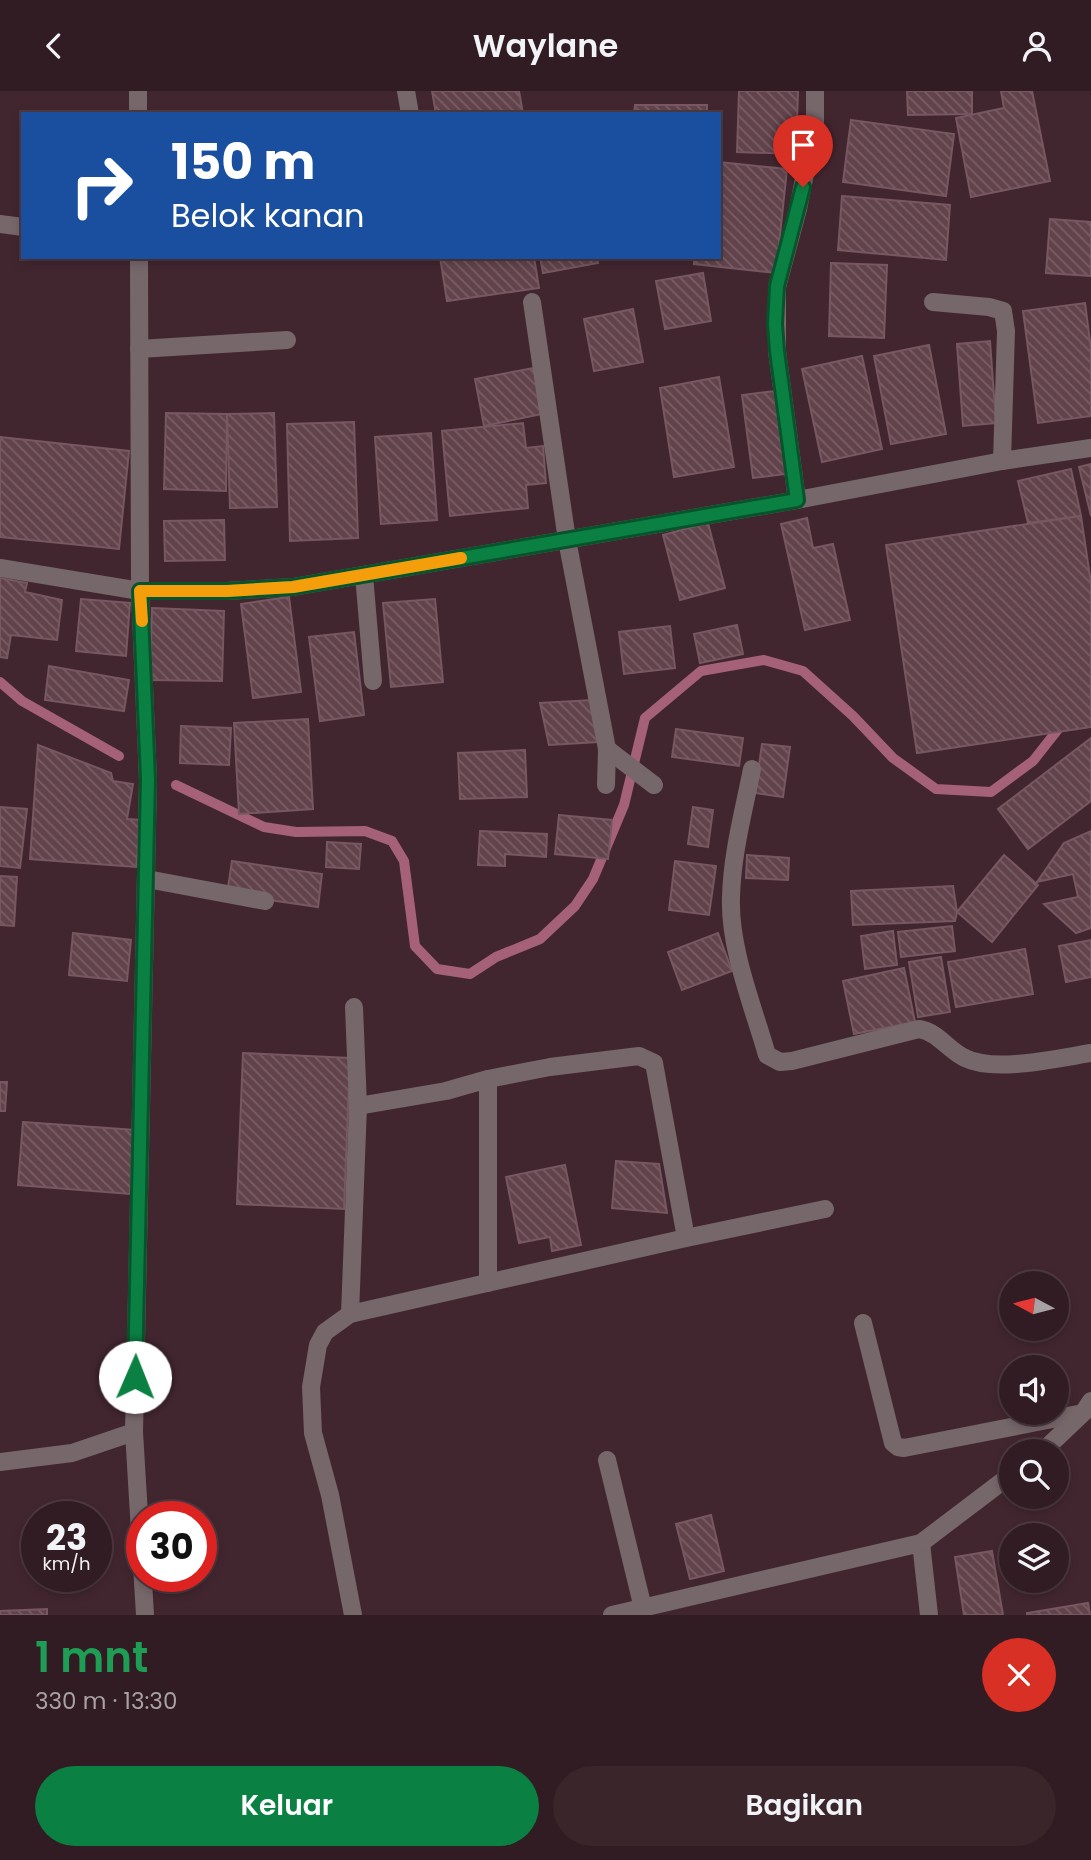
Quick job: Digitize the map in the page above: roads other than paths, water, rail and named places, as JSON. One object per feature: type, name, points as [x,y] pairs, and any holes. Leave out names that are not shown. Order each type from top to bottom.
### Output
[{"type":"street","points":[[138,91],[138,112]]},
{"type":"street","points":[[405,91],[410,112]]},
{"type":"street","points":[[797,500],[777,351],[777,286],[799,209],[815,124],[816,91]]},
{"type":"street","points":[[0,224],[21,227]]},
{"type":"street","points":[[139,259],[140,591],[148,779],[134,1432],[145,1615]]},
{"type":"street","points":[[531,302],[567,540],[612,753],[606,785]]},
{"type":"street","points":[[933,302],[989,307],[1003,311],[1006,331],[1002,461]]},
{"type":"street","points":[[139,349],[287,340]]},
{"type":"street","points":[[0,568],[140,591],[227,591],[293,587],[797,500],[1002,461],[1091,448]]},
{"type":"street","points":[[364,575],[373,681]]},
{"type":"street","points":[[612,753],[648,780]]},
{"type":"street","points":[[752,769],[734,865],[731,898],[742,971],[767,1055],[780,1062],[792,1061],[919,1029],[929,1030],[964,1058],[982,1064],[1031,1063],[1091,1053]]},
{"type":"street","points":[[147,879],[265,901]]},
{"type":"street","points":[[350,1314],[358,1106],[354,1007]]},
{"type":"street","points":[[358,1106],[446,1091],[488,1079],[550,1067],[639,1056],[654,1063],[686,1238]]},
{"type":"street","points":[[488,1079],[488,1283]]},
{"type":"street","points":[[353,1615],[330,1495],[313,1433],[311,1387],[318,1345],[325,1332],[350,1314],[825,1209]]},
{"type":"street","points":[[863,1323],[894,1443],[898,1447],[904,1448],[1087,1407]]},
{"type":"street","points":[[1055,1439],[1087,1407]]},
{"type":"street","points":[[0,1462],[72,1453],[134,1432]]},
{"type":"street","points":[[607,1460],[643,1608]]},
{"type":"street","points":[[612,1615],[921,1543],[999,1484]]},
{"type":"street","points":[[921,1543],[929,1615]]},
{"type":"waterway","points":[[176,785],[264,827],[296,832],[365,831],[392,841],[404,861],[415,946],[437,969],[470,974],[496,957],[540,939],[575,906],[593,879],[624,805],[645,718],[701,671],[764,660],[803,671],[853,716],[893,758],[936,789],[991,792],[1033,761],[1063,723]]},
{"type":"waterway","points":[[0,682],[22,701],[119,756]]}]
